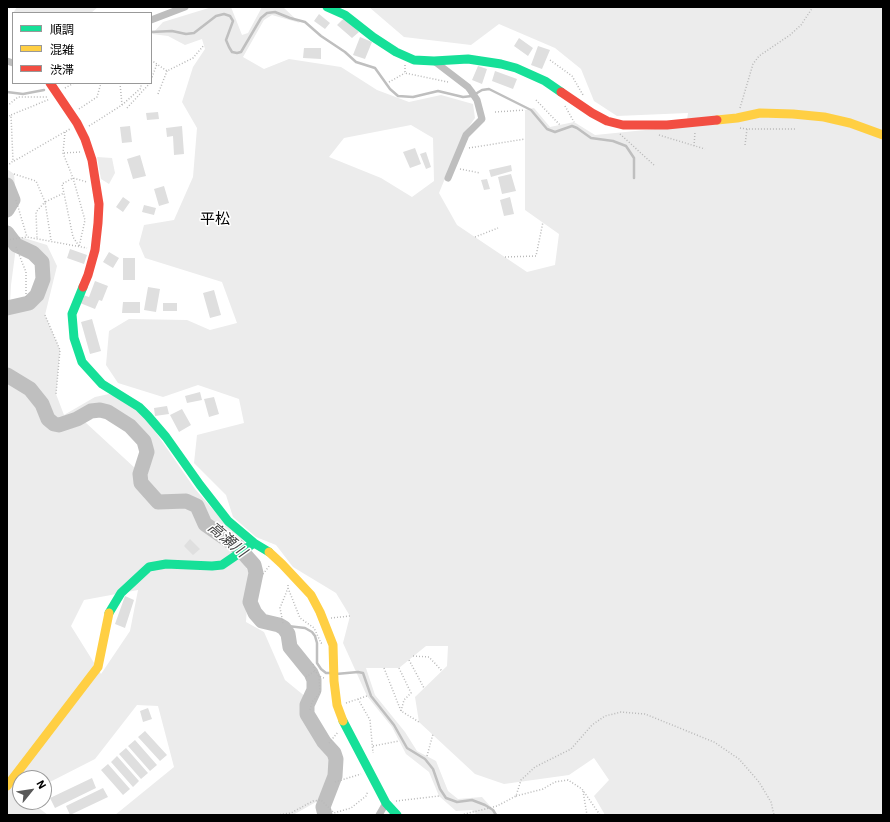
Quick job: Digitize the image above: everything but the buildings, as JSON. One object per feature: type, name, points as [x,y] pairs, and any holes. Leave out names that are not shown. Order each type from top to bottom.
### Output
[{"type":"street","points":[[152,20],[185,7]]},
{"type":"street","points":[[327,7],[345,15],[373,37],[396,52],[414,60],[474,60],[516,68],[545,82],[592,113],[607,121],[623,125],[667,125],[737,118],[760,113],[824,117],[850,122],[883,135]]},
{"type":"street","points":[[434,61],[468,87],[477,100],[482,119],[466,135],[448,178]]},
{"type":"street","points":[[51,84],[77,123],[85,139],[92,160],[99,204],[95,250],[88,275],[72,314],[74,338],[82,362],[102,384],[139,407],[148,416],[166,437],[228,521],[251,546],[282,564],[311,595],[320,612],[333,645],[334,681],[337,705],[342,719],[373,780],[390,802],[397,815]]},
{"type":"street","points":[[7,786],[92,676],[99,662],[109,613],[121,593],[135,578],[148,568],[156,565],[222,565],[251,546]]},
{"type":"street","points":[[379,815],[390,802]]},
{"type":"path","points":[[7,10],[10,7]]},
{"type":"path","points":[[737,118],[753,64],[759,56],[790,35],[801,25],[813,7]]},
{"type":"path","points":[[158,94],[167,71],[193,58],[204,45]]},
{"type":"path","points":[[550,60],[572,76],[584,95]]},
{"type":"path","points":[[152,61],[167,71]]},
{"type":"path","points":[[152,77],[156,64]]},
{"type":"path","points":[[405,65],[405,73]]},
{"type":"path","points":[[389,82],[405,73],[454,84]]},
{"type":"path","points":[[61,90],[72,84]]},
{"type":"path","points":[[74,112],[97,97],[101,84]]},
{"type":"path","points":[[120,84],[122,105]]},
{"type":"path","points":[[84,129],[122,105],[141,88],[141,84]]},
{"type":"path","points":[[127,108],[149,84]]},
{"type":"path","points":[[7,106],[18,97],[54,97],[7,118]]},
{"type":"path","points":[[536,100],[560,125]]},
{"type":"path","points":[[565,106],[574,122]]},
{"type":"path","points":[[495,112],[525,110]]},
{"type":"path","points":[[12,115],[13,161]]},
{"type":"path","points":[[694,146],[695,122]]},
{"type":"path","points":[[7,166],[13,161],[73,128]]},
{"type":"path","points":[[740,128],[796,129]]},
{"type":"path","points":[[746,145],[747,129]]},
{"type":"path","points":[[65,132],[63,153],[73,178],[85,220],[79,247]]},
{"type":"path","points":[[617,132],[655,166]]},
{"type":"path","points":[[657,134],[705,149]]},
{"type":"path","points":[[459,150],[525,139]]},
{"type":"path","points":[[63,153],[84,152]]},
{"type":"path","points":[[452,168],[480,173]]},
{"type":"path","points":[[14,174],[36,181],[45,202],[51,240]]},
{"type":"path","points":[[79,247],[73,237],[62,184],[73,178],[91,183]]},
{"type":"path","points":[[37,238],[36,212],[45,202],[64,193]]},
{"type":"path","points":[[16,200],[27,237]]},
{"type":"path","points":[[505,258],[536,256],[543,222]]},
{"type":"path","points":[[475,237],[498,228]]},
{"type":"path","points":[[7,240],[27,237],[37,238],[95,250]]},
{"type":"path","points":[[16,247],[26,272],[26,298]]},
{"type":"path","points":[[45,315],[60,350],[56,394]]},
{"type":"path","points":[[263,574],[271,563]]},
{"type":"path","points":[[288,583],[288,588],[300,618],[314,628],[321,643],[327,642],[333,645]]},
{"type":"path","points":[[283,622],[280,608],[288,588]]},
{"type":"path","points":[[332,618],[350,616]]},
{"type":"path","points":[[413,656],[429,657],[442,671]]},
{"type":"path","points":[[409,660],[424,688]]},
{"type":"path","points":[[313,664],[315,671],[319,676],[334,681]]},
{"type":"path","points":[[384,668],[401,711],[419,722]]},
{"type":"path","points":[[399,668],[411,693],[404,700],[401,711]]},
{"type":"path","points":[[306,677],[315,671]]},
{"type":"path","points":[[310,710],[312,702],[320,693],[319,676]]},
{"type":"path","points":[[342,704],[367,696]]},
{"type":"path","points":[[358,699],[370,720],[373,753]]},
{"type":"path","points":[[516,796],[521,780],[535,767],[571,749],[592,725],[605,716],[622,712],[645,714],[714,742],[739,759],[759,782],[771,802],[774,815]]},
{"type":"path","points":[[329,743],[342,727]]},
{"type":"path","points":[[427,756],[433,734]]},
{"type":"path","points":[[373,746],[399,741]]},
{"type":"path","points":[[335,782],[365,773]]},
{"type":"path","points":[[277,815],[291,813],[313,801],[321,800],[327,808],[334,813],[351,808],[366,796],[373,780]]},
{"type":"path","points":[[461,815],[497,806],[516,796],[543,789],[554,782],[568,780],[582,789],[600,815]]},
{"type":"path","points":[[582,789],[587,815]]},
{"type":"path","points":[[390,802],[439,796]]},
{"type":"shaded area","points":[[17,7],[98,7],[92,12],[14,12]]},
{"type":"shaded area","points":[[212,7],[231,7],[242,35],[248,33],[262,7],[283,7],[300,23],[272,15],[264,20],[243,57],[264,69],[289,59],[341,67],[377,90],[409,102],[441,95],[473,104],[475,118],[463,135],[439,193],[457,225],[527,272],[555,265],[559,234],[525,210],[525,110],[534,108],[550,127],[574,122],[595,135],[686,126],[688,113],[617,116],[594,101],[581,69],[555,48],[499,24],[471,45],[404,37],[369,7],[883,7],[883,815],[605,815],[594,796],[609,780],[594,758],[569,775],[504,784],[475,774],[419,722],[415,697],[447,666],[448,646],[426,646],[399,668],[366,668],[375,695],[405,732],[417,751],[436,761],[448,791],[458,799],[482,797],[498,815],[477,815],[472,810],[456,811],[439,796],[429,772],[406,754],[392,727],[367,696],[343,643],[350,616],[336,593],[293,567],[276,545],[256,537],[233,517],[226,495],[194,463],[197,435],[244,423],[239,399],[198,385],[163,397],[118,383],[106,365],[109,331],[129,319],[187,320],[210,330],[237,323],[222,282],[145,258],[139,244],[144,225],[174,220],[193,177],[197,128],[182,102],[193,67],[205,49],[202,39],[185,45],[168,36],[152,34],[163,22]],"holes":[[[411,125],[433,138],[434,181],[412,197],[381,178],[329,157],[344,138]]]},
{"type":"shaded area","points":[[97,157],[112,158],[115,173],[109,184],[101,179]]},
{"type":"shaded area","points":[[7,169],[14,174],[16,200],[7,219],[7,203],[9,198],[7,194]]},
{"type":"shaded area","points":[[7,228],[11,234],[47,245],[57,266],[45,315],[60,350],[56,394],[64,415],[95,397],[109,394],[126,401],[148,421],[195,489],[224,522],[245,542],[233,552],[243,560],[249,574],[246,622],[264,632],[285,680],[312,702],[311,710],[326,740],[341,757],[331,801],[316,802],[293,815],[115,815],[174,767],[158,706],[137,705],[95,759],[52,781],[52,770],[12,770],[12,810],[41,810],[48,815],[7,815]],"holes":[[[16,247],[34,256],[40,264],[41,279],[33,296],[10,304]],[[95,413],[105,413],[128,427],[138,437],[143,447],[136,469],[85,422]],[[138,590],[130,631],[101,674],[71,626],[84,600]]]},
{"type":"waterway","points":[[152,32],[172,31],[186,34],[194,33],[216,16],[224,14],[230,16],[233,21],[226,40],[232,52],[237,53],[241,52],[261,18],[267,13],[275,12],[305,22],[356,62],[375,68],[390,89],[398,96],[413,97],[438,91],[463,97],[472,96],[482,90],[489,89],[531,110],[547,129],[555,132],[572,126],[591,138],[613,141],[626,146],[634,158],[634,178]]},
{"type":"waterway","points":[[7,92],[23,94],[44,90]]},
{"type":"waterway","name":"高瀬川","points":[[7,185],[13,200],[7,210]]},
{"type":"waterway","name":"高瀬川","points":[[7,233],[16,245],[33,253],[42,262],[43,279],[37,295],[29,303],[7,308]]},
{"type":"waterway","name":"高瀬川","points":[[7,375],[30,389],[42,404],[48,419],[54,424],[59,425],[77,419],[91,411],[100,410],[108,412],[130,426],[144,441],[147,452],[140,474],[141,483],[158,502],[186,501],[197,506],[205,524],[238,547],[254,565],[256,573],[250,602],[255,613],[262,621],[279,625],[284,628],[288,634],[290,647],[311,673],[314,680],[314,690],[307,705],[307,714],[324,742],[334,753],[336,759],[335,776],[323,807],[325,815]]},
{"type":"waterway","points":[[279,625],[305,628],[312,632],[317,643],[317,663],[326,673],[331,673]]},
{"type":"waterway","points":[[336,674],[363,673],[371,696],[394,725],[407,748],[425,759],[433,769],[440,789],[446,798],[457,802],[472,800],[485,805],[493,810],[496,815]]},
{"type":"traffic: fast","points":[[327,7],[345,15],[373,37],[396,52],[414,60],[434,61],[468,59],[501,64],[516,68],[545,81],[561,92]]},
{"type":"traffic: fast","points":[[83,287],[72,314],[74,338],[82,362],[102,384],[139,407],[148,416],[166,437],[228,521],[254,543],[269,552]]},
{"type":"traffic: fast","points":[[109,613],[121,593],[149,567],[166,564],[222,565],[254,543]]},
{"type":"traffic: fast","points":[[343,721],[386,803],[397,815]]},
{"type":"traffic: slow","points":[[717,120],[737,118],[760,113],[793,114],[824,117],[850,123],[883,135]]},
{"type":"traffic: slow","points":[[269,552],[311,595],[320,612],[333,645],[334,681],[337,705],[343,721]]},
{"type":"traffic: slow","points":[[7,786],[98,667],[109,613]]},
{"type":"traffic: jam","points":[[51,84],[77,123],[85,139],[92,160],[99,204],[98,223],[95,250],[83,287]]},
{"type":"traffic: jam","points":[[561,92],[592,113],[607,121],[623,125],[667,125],[717,120]]},
{"type":"district","name":"平松","points":[[215,220]]}]
